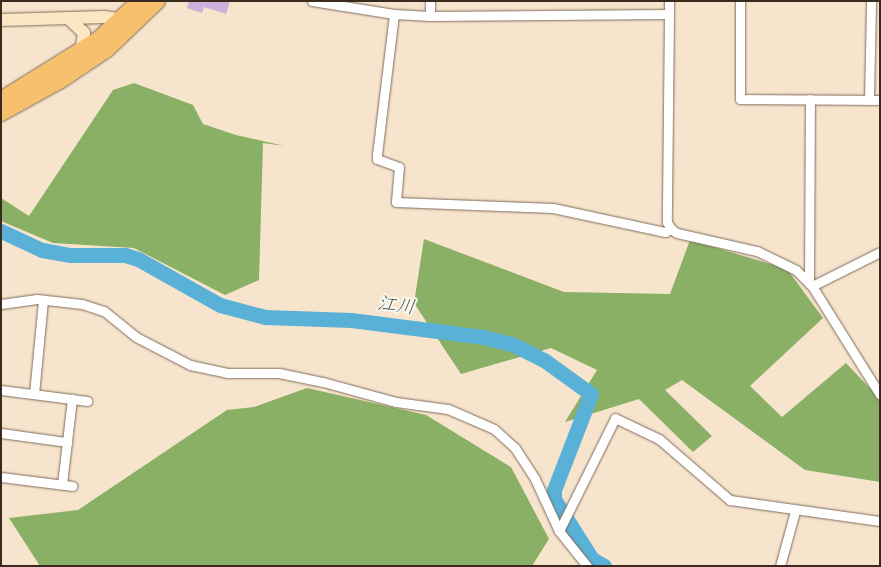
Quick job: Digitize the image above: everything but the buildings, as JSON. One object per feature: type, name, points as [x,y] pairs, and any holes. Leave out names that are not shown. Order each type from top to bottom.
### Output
[{"type":"highway","points":[[1,113],[90,61],[128,22],[140,1]]},
{"type":"highway","points":[[1,100],[128,22],[157,1]]},
{"type":"street","points":[[312,1],[394,14],[430,16],[668,14]]},
{"type":"street","points":[[430,1],[430,16]]},
{"type":"street","points":[[669,1],[668,222],[671,229],[677,233],[765,254],[796,270],[811,285],[880,395]]},
{"type":"street","points":[[740,1],[740,99],[880,100]]},
{"type":"street","points":[[869,100],[871,1]]},
{"type":"street","points":[[394,14],[377,159],[399,167],[396,202],[554,208],[638,227],[666,232],[671,229]]},
{"type":"street","points":[[68,18],[84,33],[81,51]]},
{"type":"street","points":[[1,20],[68,18],[128,22]]},
{"type":"street","points":[[810,99],[811,285]]},
{"type":"street","points":[[811,285],[880,252]]},
{"type":"street","points":[[34,394],[43,300]]},
{"type":"street","points":[[1,304],[43,300],[82,304],[104,311],[136,338],[190,365],[228,373],[279,373],[323,382],[396,402],[448,409],[494,429],[515,448],[535,480],[559,531],[587,566]]},
{"type":"street","points":[[1,390],[87,401]]},
{"type":"street","points":[[62,484],[72,399]]},
{"type":"street","points":[[559,531],[615,418],[659,439],[730,500],[795,511],[880,521]]},
{"type":"street","points":[[1,433],[67,442]]},
{"type":"street","points":[[1,476],[72,486]]},
{"type":"street","points":[[780,566],[795,511]]},
{"type":"green space","points":[[134,83],[193,105],[203,124],[236,135],[285,146],[263,143],[259,280],[225,295],[134,248],[53,243],[1,221],[1,198],[29,216],[113,90]]},
{"type":"green space","points":[[424,239],[564,292],[670,294],[690,240],[787,269],[823,318],[750,386],[782,417],[846,363],[880,399],[880,482],[805,470],[682,380],[665,390],[712,436],[693,452],[639,399],[565,422],[597,370],[551,348],[461,374],[414,303]]},
{"type":"green space","points":[[307,388],[426,415],[511,467],[549,539],[532,566],[40,566],[9,518],[78,510],[227,410],[254,407]]},
{"type":"waterway","name":"江川","points":[[1,231],[42,250],[71,255],[125,255],[138,259],[220,305],[265,317],[351,320],[483,337],[514,345],[544,360],[591,394],[554,490],[554,499],[592,559],[604,566]]}]
